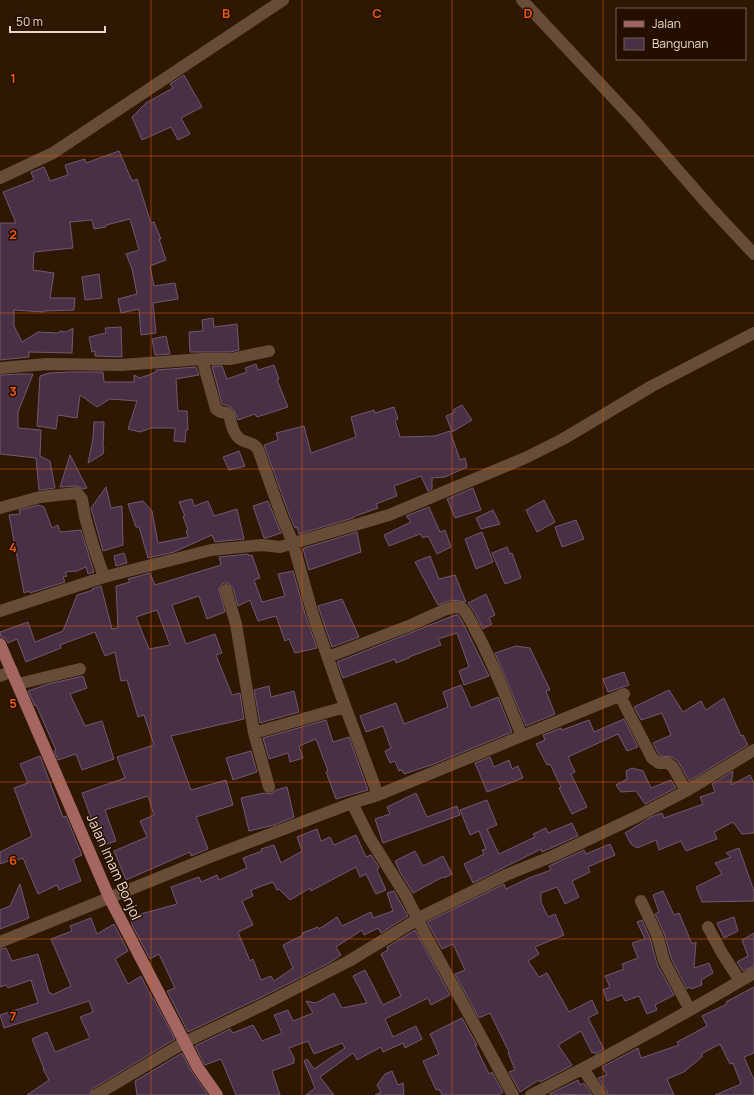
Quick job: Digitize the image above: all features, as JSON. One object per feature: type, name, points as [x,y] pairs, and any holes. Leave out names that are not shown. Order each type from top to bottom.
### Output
[{"type":"main road","name":"Jalan Imam Bonjol","points":[[0,644],[109,897],[186,1042],[198,1068],[217,1095]]},
{"type":"street","points":[[0,178],[54,153],[283,0]]},
{"type":"street","points":[[522,0],[635,121],[754,254]]},
{"type":"street","points":[[0,611],[104,577],[211,550],[262,545],[280,547],[389,515],[525,458],[563,439],[652,386],[754,333]]},
{"type":"street","points":[[0,368],[47,364],[121,365],[202,359],[231,359],[269,351]]},
{"type":"street","points":[[202,359],[216,409],[229,415],[237,436],[257,447],[293,543],[313,615],[378,795]]},
{"type":"street","points":[[0,508],[40,497],[77,493],[82,499],[93,545],[104,577]]},
{"type":"street","points":[[226,590],[236,624],[254,733],[269,788]]},
{"type":"street","points":[[328,657],[411,625],[444,610],[454,607],[462,608],[482,643],[505,693],[522,736]]},
{"type":"street","points":[[18,684],[80,669]]},
{"type":"street","points":[[0,676],[12,671]]},
{"type":"street","points":[[0,942],[109,897],[352,803],[378,795],[622,695],[652,758],[659,764],[668,763],[673,767],[686,791]]},
{"type":"street","points":[[254,733],[345,707]]},
{"type":"street","points":[[96,1095],[186,1042],[349,961],[418,919],[506,875],[553,856],[638,816],[686,791],[753,752]]},
{"type":"street","points":[[352,803],[369,837],[406,896],[513,1095]]},
{"type":"street","points":[[641,902],[657,935],[664,961],[690,1010]]},
{"type":"street","points":[[708,927],[740,982]]},
{"type":"street","points":[[531,1095],[583,1069],[754,973]]},
{"type":"street","points":[[583,1069],[601,1095]]},
{"type":"building","points":[[184,75],[202,107],[181,118],[190,134],[178,140],[171,127],[142,140],[132,117],[146,103],[173,88],[170,84]]},
{"type":"building","points":[[119,151],[132,181],[137,179],[151,223],[154,222],[161,239],[159,239],[166,260],[150,266],[154,286],[175,283],[178,299],[153,303],[156,333],[141,335],[139,309],[121,313],[118,299],[137,294],[132,269],[126,254],[139,250],[130,219],[106,225],[106,227],[94,229],[92,220],[70,222],[73,248],[34,252],[33,270],[54,273],[50,298],[75,298],[74,310],[44,312],[14,310],[14,326],[22,342],[38,332],[59,333],[60,331],[66,332],[73,328],[72,353],[29,352],[29,357],[0,360],[0,223],[16,223],[3,192],[34,180],[31,172],[44,167],[50,181],[68,175],[65,165],[85,159],[86,163]]},
{"type":"building","points":[[99,274],[102,298],[85,300],[82,277]]},
{"type":"building","points":[[213,318],[214,327],[237,324],[239,350],[230,352],[190,352],[189,332],[203,331],[202,320]]},
{"type":"building","points":[[121,327],[122,357],[95,356],[95,351],[92,352],[89,337],[106,333],[105,328]]},
{"type":"building","points":[[166,336],[170,354],[155,355],[152,339]]},
{"type":"building","points":[[256,364],[258,370],[274,365],[279,379],[277,380],[288,407],[257,417],[255,414],[238,420],[234,410],[229,406],[222,404],[212,366],[222,366],[227,379],[247,372],[245,368]]},
{"type":"building","points":[[196,367],[199,375],[176,379],[178,411],[187,411],[188,430],[186,430],[185,442],[174,441],[175,428],[151,428],[140,432],[128,429],[137,401],[110,399],[97,407],[80,395],[77,418],[58,415],[56,429],[37,426],[40,376],[49,373],[103,372],[104,382],[134,382],[134,375],[140,378],[156,372],[156,370]]},
{"type":"building","points":[[33,374],[18,412],[18,428],[41,430],[40,456],[50,461],[55,488],[39,490],[36,458],[0,454],[0,375]]},
{"type":"building","points":[[462,405],[472,420],[452,432],[446,416],[455,412],[453,410]]},
{"type":"building","points":[[394,407],[398,419],[395,420],[400,437],[435,436],[450,431],[460,460],[465,458],[467,467],[445,477],[432,478],[432,489],[428,491],[421,476],[394,486],[397,496],[376,504],[378,508],[353,518],[299,534],[297,527],[295,528],[289,514],[264,445],[278,440],[276,433],[304,426],[311,453],[356,437],[351,417],[374,410],[375,413]]},
{"type":"building","points":[[94,422],[104,422],[103,454],[88,463],[93,438]]},
{"type":"building","points":[[239,451],[245,466],[229,470],[223,457]]},
{"type":"building","points":[[70,455],[87,488],[83,489],[77,486],[60,487]]},
{"type":"building","points":[[106,487],[111,508],[122,506],[123,545],[103,551],[91,508]]},
{"type":"building","points":[[473,488],[481,510],[455,518],[447,499]]},
{"type":"building","points":[[192,499],[194,506],[208,501],[214,516],[237,509],[244,539],[215,542],[212,535],[174,552],[148,558],[139,527],[136,527],[128,504],[143,501],[152,511],[158,543],[188,537],[186,531],[188,530],[183,516],[185,516],[179,502]]},
{"type":"building","points":[[544,500],[555,522],[537,532],[526,510]]},
{"type":"building","points":[[268,501],[281,533],[264,538],[253,506]]},
{"type":"building","points":[[39,505],[44,507],[52,528],[58,525],[60,532],[81,530],[94,572],[88,574],[86,567],[77,571],[65,572],[67,576],[63,577],[65,582],[30,593],[29,591],[24,593],[9,515],[20,514],[19,510]]},
{"type":"building","points":[[429,507],[440,532],[445,530],[451,547],[437,554],[428,536],[423,538],[420,534],[389,546],[384,535],[411,522],[406,516]]},
{"type":"building","points":[[493,510],[500,524],[481,529],[476,518]]},
{"type":"building","points":[[576,520],[584,539],[562,547],[555,527]]},
{"type":"building","points":[[357,532],[361,552],[309,570],[304,548]]},
{"type":"building","points":[[482,532],[493,562],[476,569],[465,539]]},
{"type":"building","points":[[507,547],[510,554],[512,553],[521,578],[505,584],[492,553]]},
{"type":"building","points":[[124,553],[127,563],[116,566],[114,556]]},
{"type":"building","points":[[248,554],[249,556],[252,555],[260,578],[254,580],[262,602],[285,596],[278,574],[293,571],[306,617],[317,648],[295,653],[289,639],[285,641],[276,616],[258,621],[250,600],[238,606],[233,588],[228,583],[221,585],[219,589],[225,612],[207,619],[199,596],[172,605],[186,644],[215,634],[222,653],[216,655],[232,695],[240,693],[244,719],[171,736],[191,790],[226,780],[233,805],[196,817],[208,849],[191,856],[190,852],[126,880],[114,851],[147,837],[140,821],[154,815],[148,796],[105,810],[116,841],[101,846],[82,793],[125,778],[117,757],[154,745],[144,715],[138,717],[127,680],[121,681],[115,652],[105,656],[95,632],[60,645],[61,648],[26,662],[17,639],[8,643],[5,638],[1,637],[0,632],[28,622],[35,642],[63,631],[77,595],[101,586],[112,629],[118,628],[116,586],[130,582],[128,579],[150,573],[155,585],[221,565],[219,557]],"holes":[[[157,610],[170,645],[149,649],[136,617]]]},
{"type":"building","points":[[430,556],[439,579],[455,575],[466,602],[452,600],[438,605],[415,562]]},
{"type":"building","points":[[486,594],[495,615],[489,618],[492,624],[483,629],[468,603]]},
{"type":"building","points":[[342,599],[359,637],[332,647],[318,606]]},
{"type":"building","points":[[458,615],[462,621],[489,676],[464,685],[459,671],[469,667],[457,633],[438,639],[441,645],[409,658],[396,663],[395,659],[343,678],[337,662]]},
{"type":"building","points":[[516,646],[530,648],[550,690],[546,691],[555,714],[526,726],[495,653]]},
{"type":"building","points":[[624,672],[629,685],[608,692],[603,679]]},
{"type":"building","points":[[83,676],[87,688],[70,694],[85,726],[102,721],[114,759],[82,770],[76,754],[58,760],[54,751],[56,750],[36,705],[35,706],[28,691],[48,684]]},
{"type":"building","points":[[461,685],[471,708],[498,697],[512,732],[434,764],[404,774],[402,770],[399,771],[395,761],[390,763],[385,751],[391,748],[383,726],[366,732],[360,716],[396,703],[404,724],[448,707],[443,692]]},
{"type":"building","points":[[269,686],[271,697],[294,691],[299,712],[260,723],[254,690]]},
{"type":"building","points":[[669,690],[683,712],[701,701],[706,710],[724,698],[741,736],[743,735],[748,745],[689,781],[678,761],[672,757],[661,756],[653,743],[671,735],[662,713],[641,720],[634,707]]},
{"type":"building","points":[[624,719],[638,747],[627,751],[618,734],[568,757],[575,772],[571,774],[587,807],[572,814],[559,788],[561,787],[550,764],[547,765],[536,744],[545,740],[543,735],[589,720],[594,732]]},
{"type":"building","points":[[326,720],[333,742],[349,737],[368,790],[336,799],[326,772],[328,771],[316,739],[299,746],[303,758],[290,762],[288,753],[269,759],[263,738]]},
{"type":"building","points":[[251,751],[257,772],[233,780],[226,758]]},
{"type":"building","points":[[40,756],[63,817],[66,816],[82,855],[73,859],[81,881],[59,890],[57,885],[38,894],[23,858],[18,860],[17,858],[0,864],[0,852],[32,836],[14,788],[28,783],[20,764]]},
{"type":"building","points":[[490,757],[494,767],[509,760],[512,769],[518,766],[523,778],[487,792],[475,763]]},
{"type":"building","points":[[632,768],[643,771],[651,788],[671,780],[676,788],[645,804],[636,791],[621,792],[616,785],[627,779],[626,771]]},
{"type":"building","points":[[733,771],[731,785],[750,775],[754,783],[754,833],[742,834],[733,822],[714,832],[717,839],[686,851],[681,841],[659,850],[656,840],[637,848],[631,844],[625,833],[651,817],[662,813],[664,818],[703,804],[700,797],[715,792],[712,784]]},
{"type":"building","points":[[287,787],[294,817],[274,825],[249,831],[241,798],[264,793],[271,794],[276,790]]},
{"type":"building","points":[[416,793],[427,817],[457,806],[460,815],[383,843],[375,819],[390,814],[387,807]]},
{"type":"building","points":[[487,800],[497,825],[487,829],[499,854],[535,837],[533,834],[546,828],[548,833],[572,823],[578,836],[542,852],[541,849],[473,883],[464,864],[484,854],[482,850],[486,849],[479,831],[470,835],[460,810]]},
{"type":"building","points":[[317,829],[321,841],[330,837],[334,845],[356,835],[366,857],[371,855],[379,867],[377,870],[386,890],[376,894],[366,874],[360,877],[356,867],[311,891],[310,888],[290,900],[279,889],[277,890],[273,882],[251,890],[253,896],[242,901],[253,925],[238,932],[250,961],[253,959],[261,980],[271,976],[274,981],[293,968],[283,945],[303,935],[302,933],[318,927],[319,929],[337,917],[342,926],[371,912],[373,918],[393,911],[387,893],[394,891],[408,916],[381,933],[378,928],[364,935],[362,930],[336,947],[341,955],[331,962],[188,1032],[167,991],[175,988],[159,954],[150,959],[133,927],[130,917],[177,904],[171,887],[199,877],[201,882],[217,875],[219,880],[247,868],[243,858],[262,851],[261,849],[274,845],[281,863],[302,851],[297,837]]},
{"type":"building","points":[[610,844],[615,855],[588,867],[590,872],[572,881],[579,897],[565,904],[557,887],[541,893],[541,902],[548,917],[555,914],[564,935],[535,947],[539,954],[528,961],[539,977],[547,973],[569,1012],[592,1000],[598,1013],[588,1018],[604,1049],[595,1054],[594,1052],[592,1053],[581,1031],[558,1045],[572,1065],[571,1066],[540,1082],[539,1080],[520,1092],[509,1072],[515,1070],[508,1053],[509,1052],[490,1013],[479,1018],[455,974],[465,970],[453,944],[442,949],[427,922],[504,884],[506,889],[551,870],[549,866],[584,850],[586,854]]},
{"type":"building","points":[[739,848],[754,891],[754,901],[702,902],[696,887],[722,874],[715,863],[731,857],[726,853]]},
{"type":"building","points":[[415,851],[423,866],[443,856],[452,874],[444,878],[443,877],[413,893],[395,861]]},
{"type":"building","points":[[20,884],[29,918],[0,929],[0,910],[10,906]]},
{"type":"building","points":[[663,891],[674,915],[679,913],[692,944],[696,942],[694,968],[709,963],[713,973],[701,980],[702,985],[691,989],[690,987],[687,989],[671,958],[664,933],[655,914],[659,912],[653,895]]},
{"type":"building","points":[[734,917],[738,931],[724,938],[717,923]]},
{"type":"building","points":[[91,918],[97,934],[114,924],[128,951],[115,959],[128,984],[141,976],[175,1039],[92,1089],[89,1095],[27,1095],[49,1080],[43,1069],[32,1039],[47,1032],[55,1052],[90,1038],[80,1017],[93,1012],[89,1001],[4,1028],[0,1015],[38,1003],[31,980],[8,988],[6,985],[0,987],[0,949],[6,948],[12,961],[38,954],[49,993],[52,995],[71,986],[51,939],[72,931],[70,926]]},
{"type":"building","points":[[642,920],[650,938],[657,964],[674,995],[655,1005],[657,1010],[647,1014],[639,996],[625,1001],[622,995],[607,1001],[603,990],[610,987],[605,976],[624,969],[622,964],[638,958],[632,943],[645,939],[637,922]]},
{"type":"building","points":[[415,930],[450,995],[431,1005],[428,998],[385,1019],[393,1037],[416,1026],[422,1039],[405,1048],[403,1043],[383,1052],[381,1047],[357,1060],[353,1053],[320,1077],[334,1095],[306,1095],[315,1088],[304,1061],[307,1059],[314,1069],[345,1048],[342,1043],[314,1054],[308,1041],[289,1048],[294,1058],[294,1063],[272,1071],[280,1095],[236,1095],[221,1059],[205,1065],[204,1064],[195,1046],[230,1029],[233,1033],[253,1025],[262,1041],[282,1033],[274,1015],[288,1010],[293,1021],[313,1013],[306,1001],[316,1003],[334,993],[342,1008],[367,1003],[353,976],[365,970],[383,1005],[401,996],[381,954],[388,950],[387,947]]},
{"type":"building","points":[[754,933],[754,966],[743,971],[737,962],[748,956],[742,940]]},
{"type":"building","points":[[754,987],[754,1053],[744,1057],[754,1080],[754,1095],[715,1095],[741,1084],[733,1063],[730,1064],[720,1044],[701,1054],[703,1056],[684,1072],[667,1079],[674,1095],[608,1095],[598,1078],[607,1075],[602,1067],[638,1048],[641,1058],[679,1045],[677,1042],[707,1026],[702,1016],[727,1004],[726,1002]]},
{"type":"building","points":[[462,1018],[477,1045],[475,1045],[489,1074],[492,1072],[503,1092],[499,1095],[442,1095],[439,1089],[436,1090],[423,1061],[439,1054],[430,1034]]},
{"type":"building","points":[[182,1053],[192,1072],[208,1095],[137,1095],[135,1081]]},
{"type":"building","points":[[392,1071],[398,1085],[403,1083],[404,1095],[375,1095],[381,1092],[377,1085],[385,1074]]},
{"type":"building","points":[[578,1080],[580,1085],[584,1083],[592,1095],[549,1094]]}]
